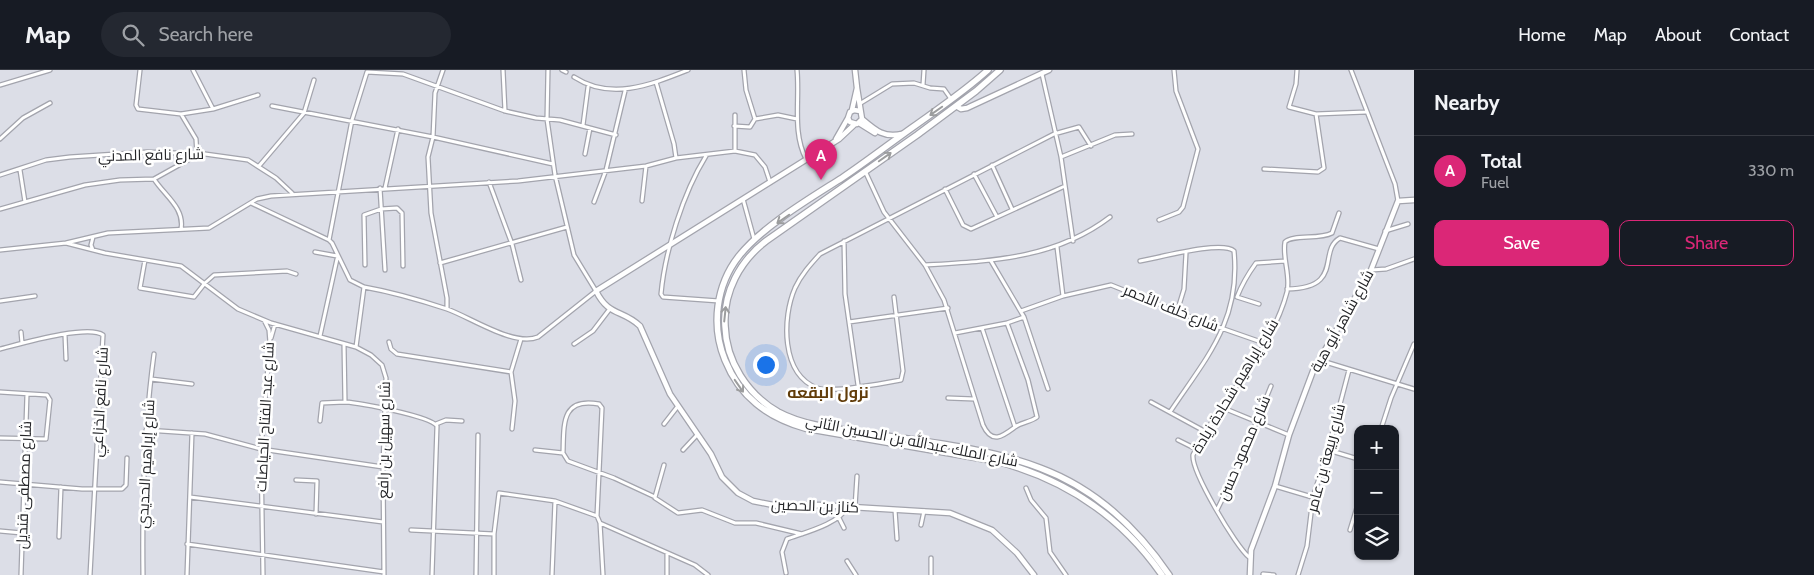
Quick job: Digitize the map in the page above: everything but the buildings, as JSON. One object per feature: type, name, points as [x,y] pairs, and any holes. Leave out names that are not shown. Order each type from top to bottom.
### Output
[{"type":"highway","name":"شارع الملك عبدالله بن الحسين الثاني","points":[[988,70],[952,100],[754,240],[734,264],[723,284],[717,325],[723,355],[738,385],[760,408],[780,420],[805,428],[990,459],[1042,475],[1066,487],[1095,505],[1139,545],[1162,575]]},
{"type":"highway","name":"شارع الملك عبدالله بن الحسين الثاني","points":[[1000,70],[956,106],[759,246],[743,264],[733,282],[725,314],[725,336],[734,366],[747,385],[769,406],[801,420],[999,455],[1057,475],[1087,492],[1111,510],[1142,539],[1169,575]]},
{"type":"highway","points":[[842,178],[842,184],[845,185]]},
{"type":"street","points":[[0,85],[50,70]]},
{"type":"street","points":[[140,70],[136,108],[181,114],[213,110],[258,95]]},
{"type":"street","points":[[192,70],[213,110]]},
{"type":"street","points":[[443,70],[434,100],[433,136],[428,157],[431,213],[448,298],[448,309]]},
{"type":"street","points":[[503,70],[504,111]]},
{"type":"street","points":[[548,70],[547,119],[555,175],[567,227],[576,260],[609,310],[593,331],[574,344]]},
{"type":"street","points":[[562,70],[566,72]]},
{"type":"street","points":[[574,77],[588,86],[625,91],[688,70]]},
{"type":"street","points":[[744,70],[746,90],[755,119]]},
{"type":"street","points":[[797,70],[800,98],[797,119],[799,138],[806,159]]},
{"type":"street","points":[[616,135],[583,126],[504,111],[403,74],[367,71],[352,120],[329,240],[350,280],[364,287],[393,293],[448,309],[520,339],[538,337],[596,291],[672,241],[806,159],[859,122],[861,104],[855,71],[861,70]]},
{"type":"street","points":[[923,85],[924,70]]},
{"type":"street","points":[[956,106],[961,109],[967,108],[1049,70]]},
{"type":"street","points":[[1159,220],[1178,212],[1183,207],[1198,149],[1176,91],[1174,70]]},
{"type":"street","points":[[1297,70],[1296,84],[1290,108],[1316,114],[1366,112]]},
{"type":"street","points":[[1351,70],[1395,184],[1398,200],[1414,200]]},
{"type":"street","points":[[1042,74],[1054,134],[1061,157],[1073,241]]},
{"type":"street","points":[[259,166],[304,113],[314,80]]},
{"type":"street","points":[[656,82],[676,158]]},
{"type":"street","points":[[861,104],[892,84],[923,85],[933,89],[944,89],[952,100]]},
{"type":"street","points":[[583,126],[588,86]]},
{"type":"street","points":[[835,140],[852,110],[857,88]]},
{"type":"street","points":[[594,202],[616,135],[625,91]]},
{"type":"street","points":[[0,138],[23,118],[50,103]]},
{"type":"street","points":[[272,106],[433,136],[553,164]]},
{"type":"street","points":[[852,110],[860,112]]},
{"type":"street","points":[[0,209],[98,183],[154,179],[196,155],[198,144],[181,114]]},
{"type":"street","points":[[1264,169],[1318,172],[1323,170],[1316,114]]},
{"type":"street","points":[[735,115],[735,151]]},
{"type":"street","points":[[734,126],[750,127],[755,119],[778,115],[797,119]]},
{"type":"street","points":[[848,118],[859,122],[886,141],[881,151]]},
{"type":"street","points":[[894,298],[902,379],[826,390],[807,382],[796,369],[788,341],[790,307],[799,280],[820,254],[1054,134],[1079,127],[1091,146]]},
{"type":"street","points":[[586,154],[590,128]]},
{"type":"street","points":[[385,188],[398,129]]},
{"type":"street","points":[[877,133],[889,136],[904,134]]},
{"type":"street","points":[[1061,157],[1115,135],[1132,134]]},
{"type":"street","points":[[66,244],[93,236],[119,232],[209,228],[261,197],[292,193],[489,182],[646,166],[676,158],[706,156],[735,151],[756,155],[764,164],[770,182]]},
{"type":"street","name":"شارع نافع المدني","points":[[0,175],[46,160],[70,157],[147,152],[238,157],[259,166],[292,193]]},
{"type":"street","points":[[706,156],[692,182],[672,241],[662,296],[672,299],[719,301]]},
{"type":"street","points":[[992,165],[1012,209]]},
{"type":"street","points":[[642,201],[646,166]]},
{"type":"street","points":[[20,170],[24,202]]},
{"type":"street","points":[[865,171],[878,200],[925,265],[948,308],[974,398],[988,433],[1001,437],[1008,434],[1015,427],[1035,419],[1037,415],[1028,380],[1007,323]]},
{"type":"street","points":[[974,174],[997,217]]},
{"type":"street","points":[[154,179],[179,210],[182,218],[181,229]]},
{"type":"street","points":[[489,182],[512,244],[521,280]]},
{"type":"street","points":[[945,189],[963,225],[967,228],[974,228],[1065,186]]},
{"type":"street","points":[[380,188],[385,270]]},
{"type":"street","points":[[742,199],[754,240]]},
{"type":"street","name":"شارع شاهر أبو هية","points":[[1250,575],[1249,557],[1275,486],[1289,435],[1319,360],[1371,270],[1398,200]]},
{"type":"street","points":[[250,203],[329,240]]},
{"type":"street","points":[[365,265],[364,215],[381,209],[397,208],[402,211],[403,266]]},
{"type":"street","name":"شارع إبراهيم شحادة زيادة","points":[[1249,557],[1239,547],[1217,510],[1194,465],[1193,455],[1221,407],[1264,343],[1287,289],[1284,245],[1286,241],[1318,238],[1332,233],[1340,213]]},
{"type":"street","points":[[925,265],[991,261],[1057,247],[1073,241],[1110,217]]},
{"type":"street","points":[[1385,232],[1408,224]]},
{"type":"street","points":[[440,264],[567,227]]},
{"type":"street","points":[[93,236],[91,245],[93,250]]},
{"type":"street","points":[[1287,289],[1306,288],[1320,280],[1326,270],[1335,242],[1340,238],[1379,248]]},
{"type":"street","points":[[844,241],[845,294],[858,386]]},
{"type":"street","name":"شارع عبد الفتاح الحياصات","points":[[0,250],[66,244],[182,266],[230,304],[273,323]]},
{"type":"street","points":[[1057,247],[1063,296]]},
{"type":"street","points":[[1140,261],[1214,247],[1229,248],[1234,253],[1236,296]]},
{"type":"street","points":[[315,252],[337,257]]},
{"type":"street","points":[[1177,312],[1184,289],[1186,253]]},
{"type":"street","points":[[320,336],[337,257]]},
{"type":"street","points":[[1371,270],[1386,269],[1414,259]]},
{"type":"street","points":[[144,260],[138,285],[142,289],[194,297],[214,275],[287,271],[296,274]]},
{"type":"street","points":[[991,261],[1024,317],[1048,389]]},
{"type":"street","points":[[1170,412],[1223,329],[1245,278],[1259,262],[1285,261]]},
{"type":"street","name":"شارع خلف الأحمر","points":[[1021,311],[1063,296],[1111,285],[1177,312],[1264,343]]},
{"type":"street","points":[[356,347],[364,287]]},
{"type":"street","points":[[0,301],[35,296]]},
{"type":"street","points":[[1236,296],[1259,304]]},
{"type":"street","points":[[849,322],[948,308]]},
{"type":"street","name":"كناز بن الحصين","points":[[609,310],[626,316],[640,326],[659,373],[729,486],[738,493],[753,501],[778,506],[855,507],[950,513],[992,530],[1017,553],[1034,575]]},
{"type":"street","points":[[955,333],[1007,323],[1024,317]]},
{"type":"street","name":"شارع عبد الفتاح الحياصات","points":[[263,575],[261,449],[270,343],[269,330],[264,320]]},
{"type":"street","points":[[270,343],[273,323]]},
{"type":"street","name":"شارع سهيل بن رافع","points":[[273,323],[356,347],[371,355],[382,365],[385,374],[383,467],[384,574]]},
{"type":"street","points":[[982,328],[1015,427]]},
{"type":"street","points":[[21,332],[22,344]]},
{"type":"street","name":"شارع نافع الخزاعي","points":[[0,349],[65,335],[96,332],[102,334],[104,338],[90,575]]},
{"type":"street","points":[[65,335],[66,359]]},
{"type":"street","points":[[512,428],[515,401],[511,372],[520,339]]},
{"type":"street","points":[[389,342],[391,349],[397,354],[511,372]]},
{"type":"street","points":[[344,344],[345,402]]},
{"type":"street","points":[[1383,425],[1414,344]]},
{"type":"street","name":"شارع إبراهيم الحديدي","points":[[143,575],[142,504],[146,430],[154,354]]},
{"type":"street","points":[[1319,360],[1414,389]]},
{"type":"street","name":"شارع ربيعة بن عامر","points":[[1298,575],[1307,546],[1313,497],[1328,450],[1349,370]]},
{"type":"street","points":[[151,379],[192,384]]},
{"type":"street","name":"شارع محمود حسن","points":[[1217,510],[1240,465],[1271,386]]},
{"type":"street","points":[[0,392],[48,395],[50,400],[47,438],[44,440],[0,438]]},
{"type":"street","name":"شارع مصطفى قنديل","points":[[21,575],[27,394]]},
{"type":"street","points":[[948,398],[974,398]]},
{"type":"street","points":[[320,421],[322,403],[345,402],[385,408],[429,419],[436,424],[438,429],[432,575]]},
{"type":"street","points":[[1151,402],[1206,432]]},
{"type":"street","points":[[603,575],[600,523],[597,516],[600,472],[602,413],[599,404],[576,403],[570,408],[563,453],[568,461],[600,472],[655,497],[678,513],[702,510],[734,523],[756,523],[802,534]]},
{"type":"street","points":[[664,424],[679,406]]},
{"type":"street","points":[[1221,407],[1289,435]]},
{"type":"street","points":[[436,424],[446,420],[462,420]]},
{"type":"street","points":[[146,430],[192,433],[261,449],[383,467]]},
{"type":"street","points":[[187,575],[192,433]]},
{"type":"street","points":[[476,575],[478,435]]},
{"type":"street","points":[[683,450],[697,435]]},
{"type":"street","points":[[1178,440],[1196,448]]},
{"type":"street","points":[[535,450],[563,453]]},
{"type":"street","points":[[1328,450],[1354,458]]},
{"type":"street","points":[[0,482],[95,490],[124,488],[127,458]]},
{"type":"street","points":[[655,497],[664,465]]},
{"type":"street","points":[[855,507],[857,476]]},
{"type":"street","points":[[296,480],[317,481],[316,514]]},
{"type":"street","points":[[1275,486],[1313,497]]},
{"type":"street","points":[[59,537],[61,487]]},
{"type":"street","points":[[1026,488],[1031,500],[1046,518],[1050,552],[1066,575]]},
{"type":"street","points":[[494,575],[494,534],[499,493],[555,501],[597,516]]},
{"type":"street","points":[[190,497],[383,522]]},
{"type":"street","points":[[552,575],[555,501]]},
{"type":"street","points":[[786,573],[783,546],[787,539],[838,518],[847,507]]},
{"type":"street","points":[[895,509],[897,539]]},
{"type":"street","points":[[921,525],[925,511]]},
{"type":"street","points":[[1350,530],[1355,515]]},
{"type":"street","points":[[838,518],[844,528]]},
{"type":"street","points":[[600,523],[695,565],[708,575]]},
{"type":"street","points":[[411,530],[494,534]]},
{"type":"street","points":[[0,531],[22,533]]},
{"type":"street","points":[[187,544],[384,574]]},
{"type":"street","points":[[667,554],[667,575]]},
{"type":"street","points":[[931,558],[931,575]]},
{"type":"street","points":[[847,561],[856,575]]},
{"type":"street","points":[[1263,574],[1274,575]]},
{"type":"place","name":"Total","points":[[821,180]]},
{"type":"district","name":"نزول البقعه","points":[[828,392]]}]
